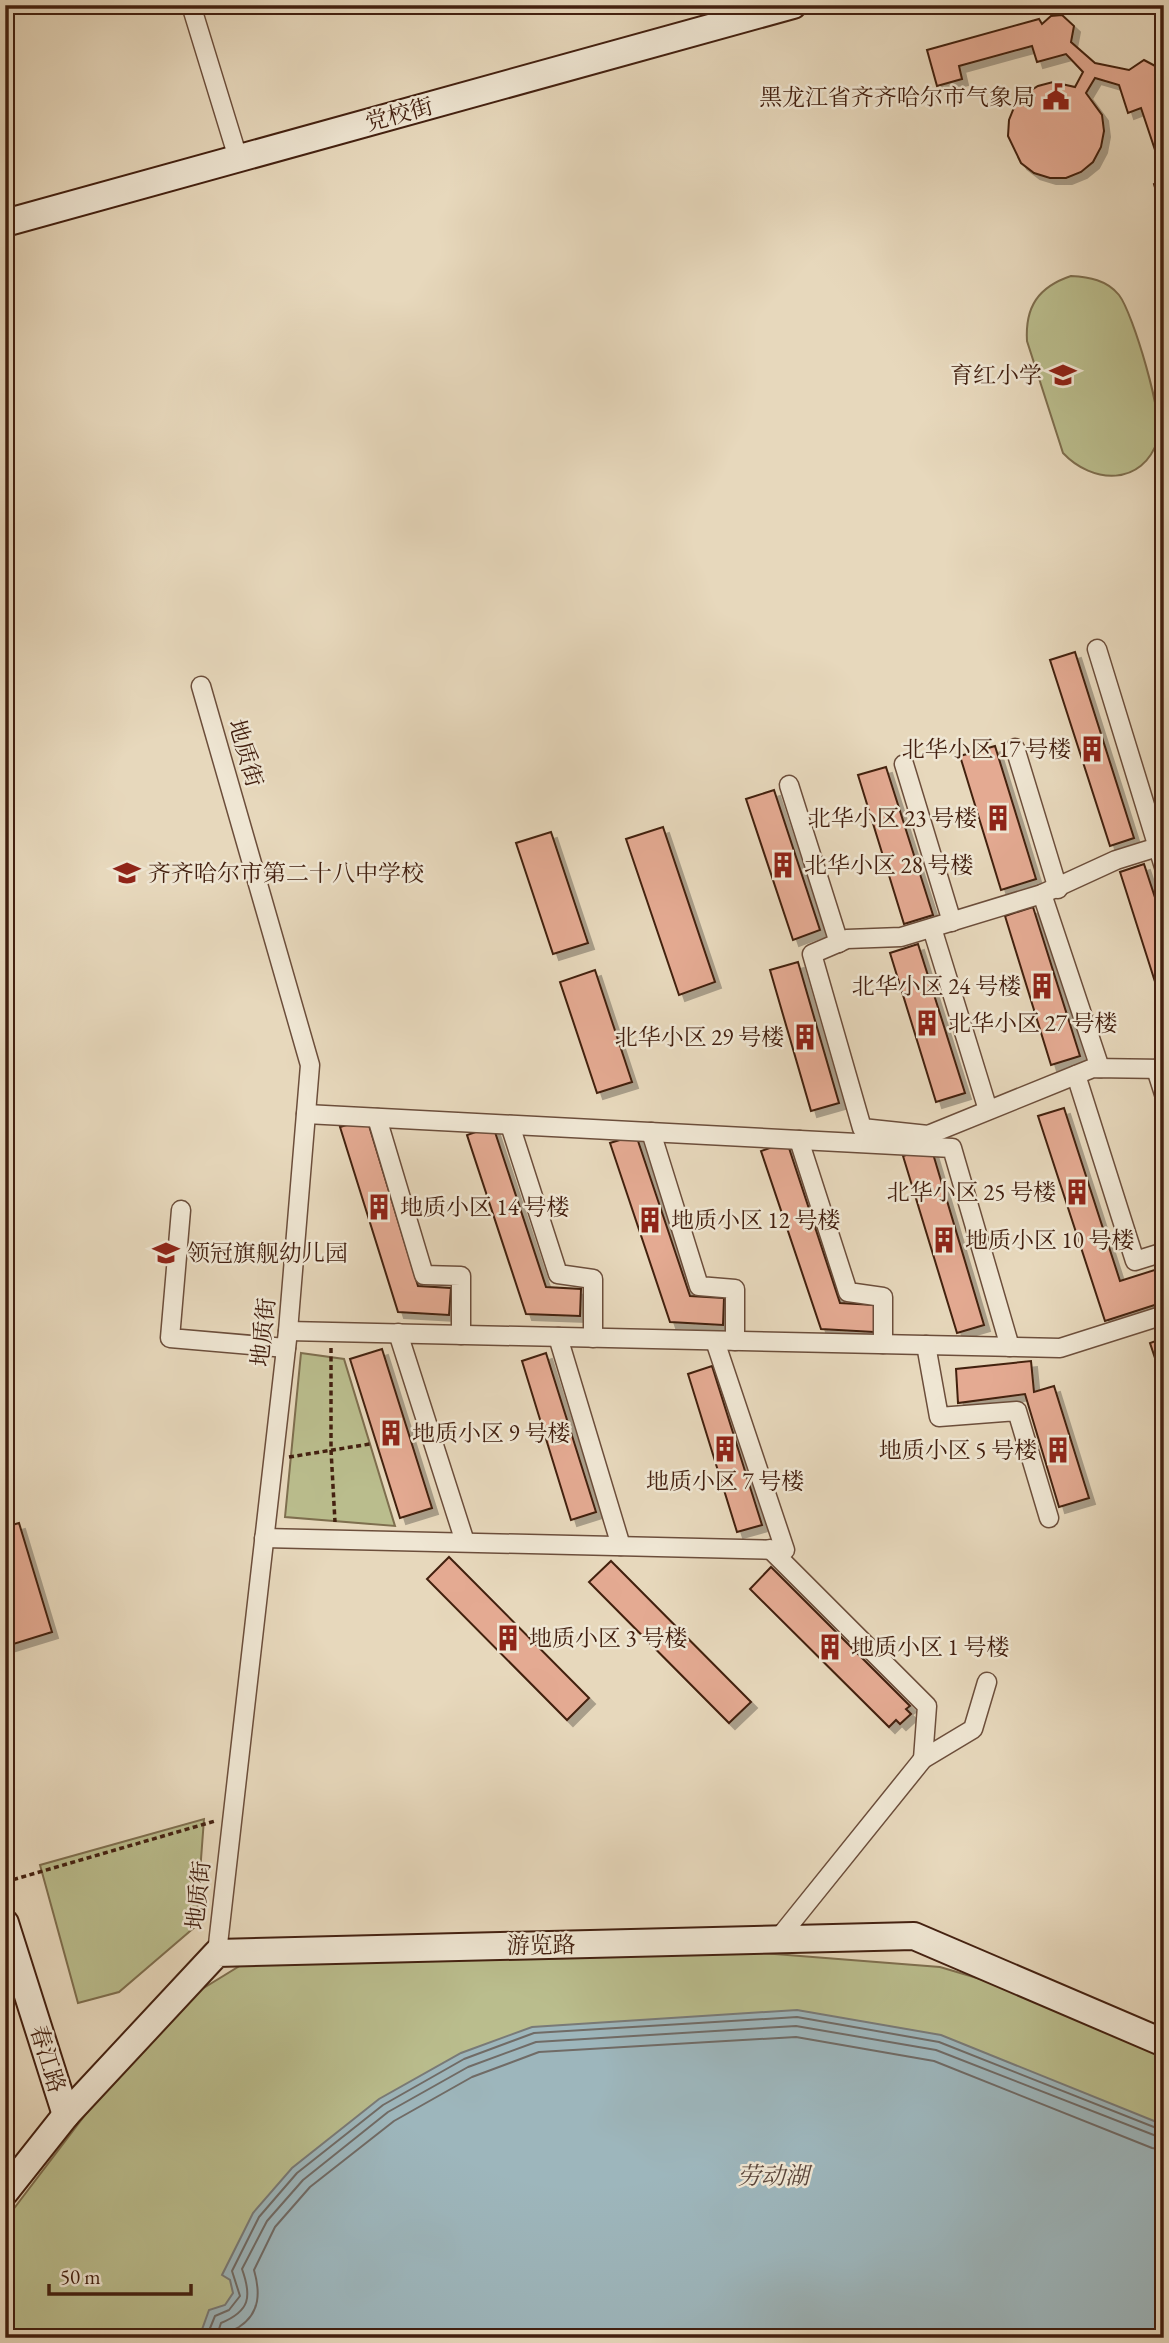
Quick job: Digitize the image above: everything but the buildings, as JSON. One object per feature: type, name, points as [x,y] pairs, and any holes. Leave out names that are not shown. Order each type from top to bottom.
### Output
[{"type":"main road","name":"党校街","points":[[5,223],[793,5]]},
{"type":"main road","name":"春江路","points":[[5,1923],[66,2115]]},
{"type":"main road","name":"游览路","points":[[216,1953],[914,1936],[1164,2043]]},
{"type":"main road","points":[[5,2192],[66,2115],[216,1953]]},
{"type":"street","points":[[191,5],[238,158]]},
{"type":"street","points":[[1097,649],[1161,846],[1164,867]]},
{"type":"street","name":"地质街","points":[[201,685],[310,1065],[287,1340],[216,1953]]},
{"type":"street","points":[[1015,748],[1050,891],[1100,1068]]},
{"type":"street","points":[[904,764],[952,922]]},
{"type":"street","points":[[789,785],[839,943]]},
{"type":"street","points":[[1161,846],[1116,860],[1050,891],[952,922],[901,937],[847,939],[812,954],[862,1128],[928,1135],[1076,1075],[1100,1068],[1160,1069],[1164,1094]]},
{"type":"street","points":[[932,928],[988,1110]]},
{"type":"street","points":[[1076,1075],[1135,1261],[1164,1252]]},
{"type":"street","points":[[306,1114],[952,1148],[1010,1347]]},
{"type":"street","points":[[377,1118],[424,1275],[461,1276],[461,1335]]},
{"type":"street","points":[[510,1125],[558,1274],[593,1279],[593,1338]]},
{"type":"street","points":[[651,1132],[699,1286],[735,1289],[735,1341]]},
{"type":"street","points":[[799,1140],[848,1292],[883,1297],[883,1344]]},
{"type":"street","points":[[181,1210],[170,1338],[287,1340],[331,1332],[1060,1348],[1164,1315]]},
{"type":"street","points":[[398,1334],[465,1542]]},
{"type":"street","points":[[558,1337],[621,1546]]},
{"type":"street","points":[[264,1538],[785,1549],[715,1341]]},
{"type":"street","points":[[926,1345],[939,1417],[1017,1411],[1049,1518]]},
{"type":"street","points":[[770,1549],[927,1706],[923,1759]]},
{"type":"street","points":[[778,1940],[923,1759],[973,1729],[987,1682]]},
{"type":"path","points":[[331,1332],[331,1450],[336,1539]]},
{"type":"path","points":[[273,1460],[370,1444]]},
{"type":"path","points":[[5,1882],[232,1817]]},
{"type":"green space","points":[[1071,276],[1097,280],[1119,295],[1132,322],[1146,366],[1159,428],[1158,439],[1151,455],[1141,466],[1129,473],[1116,476],[1088,471],[1063,453],[1027,341],[1028,318],[1036,300],[1050,286]]},
{"type":"green space","points":[[301,1353],[344,1359],[395,1526],[285,1517]]},
{"type":"green space","points":[[204,1819],[196,1926],[119,1992],[78,2003],[40,1865]]},
{"type":"green space","name":"劳动湖","points":[[637,1943],[940,1967],[1021,1991],[1164,2052],[1164,2338],[5,2338],[6,2219],[120,2069],[176,2005],[259,1954]]},
{"type":"water","name":"劳动湖","points":[[797,2010],[941,2035],[1164,2125],[1164,2338],[199,2338],[209,2310],[225,2305],[233,2293],[230,2280],[222,2275],[253,2213],[292,2168],[379,2099],[461,2053],[532,2027]]},
{"type":"place","name":"黑龙江省齐齐哈尔市气象局","points":[[1056,97]]},
{"type":"place","name":"育红小学","points":[[1063,375]]},
{"type":"place","name":"北华小区 17 号楼","points":[[1092,749]]},
{"type":"place","name":"北华小区 23 号楼","points":[[998,818]]},
{"type":"place","name":"北华小区 28 号楼","points":[[783,865]]},
{"type":"place","name":"齐齐哈尔市第二十八中学校","points":[[127,873]]},
{"type":"place","name":"北华小区 24 号楼","points":[[1042,986]]},
{"type":"place","name":"北华小区 27 号楼","points":[[927,1023]]},
{"type":"place","name":"北华小区 29 号楼","points":[[805,1037]]},
{"type":"place","name":"北华小区 25 号楼","points":[[1077,1192]]},
{"type":"place","name":"地质小区 14 号楼","points":[[379,1207]]},
{"type":"place","name":"地质小区 12 号楼","points":[[650,1220]]},
{"type":"place","name":"地质小区 10 号楼","points":[[944,1240]]},
{"type":"place","name":"领冠旗舰幼儿园","points":[[166,1253]]},
{"type":"place","name":"地质小区 9 号楼","points":[[391,1433]]},
{"type":"place","name":"地质小区 7 号楼","points":[[725,1449]]},
{"type":"place","name":"地质小区 5 号楼","points":[[1058,1450]]},
{"type":"place","name":"地质小区 3 号楼","points":[[508,1638]]},
{"type":"place","name":"地质小区 1 号楼","points":[[830,1647]]}]
